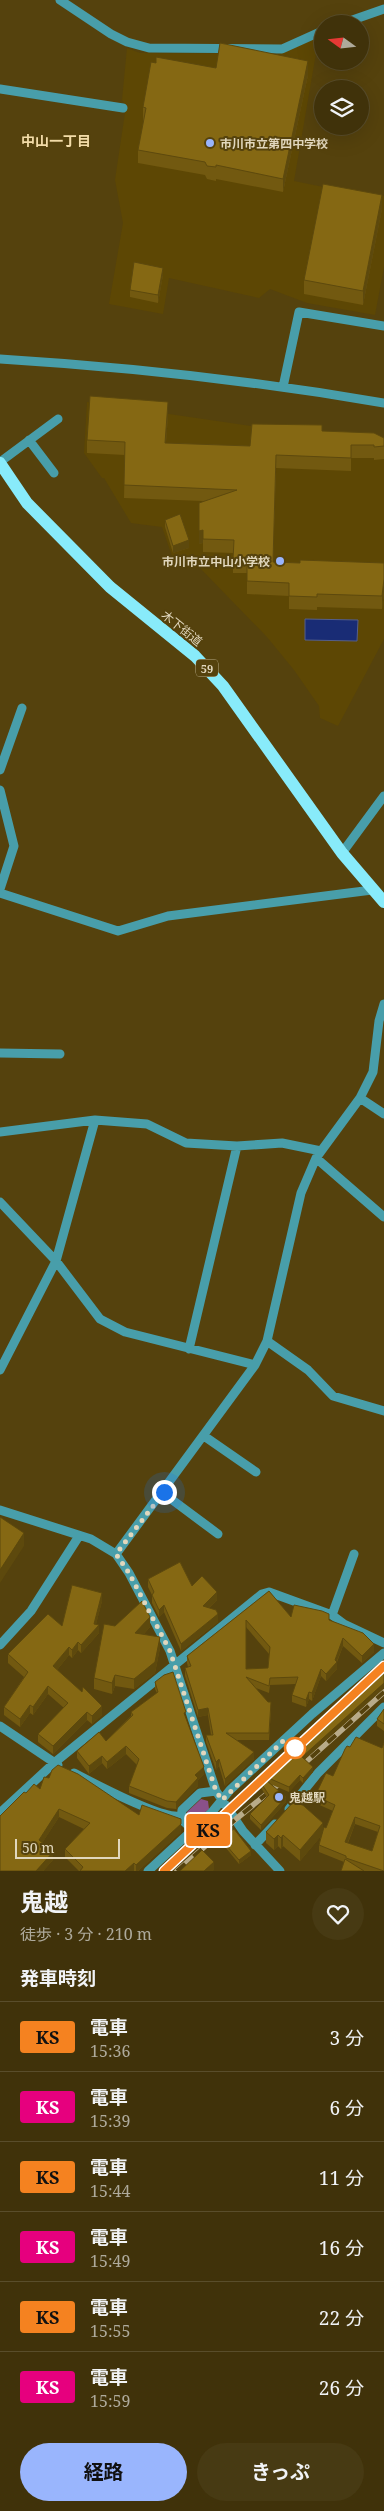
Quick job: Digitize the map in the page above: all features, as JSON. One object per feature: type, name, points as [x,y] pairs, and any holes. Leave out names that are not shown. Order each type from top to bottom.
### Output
[{"type":"main road","name":"木下街道","points":[[0,462],[26,503],[110,587],[208,670],[223,686],[342,853],[384,902]]},
{"type":"street","points":[[60,0],[112,34],[127,42],[149,48],[282,49],[314,35]]},
{"type":"street","points":[[366,15],[384,9]]},
{"type":"street","points":[[0,89],[123,108]]},
{"type":"street","points":[[284,386],[299,312],[384,326]]},
{"type":"street","points":[[0,359],[165,372],[284,386],[384,403]]},
{"type":"street","points":[[0,462],[58,419]]},
{"type":"street","points":[[29,440],[54,473]]},
{"type":"street","points":[[0,770],[22,708]]},
{"type":"street","points":[[0,790],[14,846],[0,889]]},
{"type":"street","points":[[342,853],[384,796]]},
{"type":"street","points":[[0,893],[118,931],[168,916],[372,890]]},
{"type":"street","points":[[116,1554],[164,1492],[256,1365],[267,1341],[301,1193],[319,1155],[360,1098],[373,1072],[384,1004]]},
{"type":"street","points":[[0,1053],[60,1054]]},
{"type":"street","points":[[360,1098],[384,1114]]},
{"type":"street","points":[[0,1132],[95,1120],[147,1124],[186,1143],[238,1146],[282,1143],[319,1155],[384,1217]]},
{"type":"street","points":[[0,1370],[56,1261],[95,1120]]},
{"type":"street","points":[[189,1349],[238,1146]]},
{"type":"street","points":[[0,1202],[56,1261],[100,1319],[125,1332],[256,1365]]},
{"type":"street","points":[[267,1341],[308,1370],[333,1396],[384,1411]]},
{"type":"street","points":[[204,1436],[256,1472]]},
{"type":"street","points":[[164,1492],[218,1534]]},
{"type":"street","points":[[0,1510],[100,1543],[116,1554],[129,1573],[176,1664],[216,1791],[255,1845],[280,1871]]},
{"type":"street","points":[[0,1645],[31,1611],[79,1536]]},
{"type":"street","points":[[332,1615],[354,1554]]},
{"type":"street","points":[[0,1813],[54,1763],[262,1594],[269,1592],[332,1615],[344,1624],[384,1643]]},
{"type":"street","points":[[148,1871],[193,1830],[312,1714],[384,1653]]},
{"type":"street","points":[[255,1845],[294,1804],[318,1773],[384,1707]]},
{"type":"street","points":[[0,1726],[54,1763],[138,1803],[170,1816],[180,1816],[193,1830]]},
{"type":"street","points":[[180,1816],[182,1810],[200,1793],[216,1791]]},
{"type":"shaded area","name":"市川市立第四中学校","points":[[314,38],[314,65],[294,181],[343,191],[347,188],[384,196],[384,267],[375,315],[307,303],[270,289],[259,298],[169,278],[163,314],[109,304],[123,223],[115,180],[126,106],[122,100],[127,48],[140,53],[280,54]]},
{"type":"shaded area","name":"市川市立中山小学校","points":[[87,402],[373,444],[384,449],[384,639],[338,726],[320,718],[319,706],[294,670],[267,637],[200,568],[180,567],[172,556],[162,527],[131,523],[104,478],[102,478],[84,453]]},
{"type":"shaded area","points":[[305,619],[358,620],[357,641],[305,640]]},
{"type":"shaded area","points":[[201,1799],[208,1801],[209,1809],[194,1821],[189,1820],[187,1812]]},
{"type":"building","points":[[220,43],[308,61],[283,179],[216,165],[216,167],[207,166],[205,162],[138,150],[146,108],[143,107],[151,62],[156,63],[156,57],[216,68]]},
{"type":"building","points":[[323,184],[382,195],[363,291],[304,280]]},
{"type":"building","points":[[134,262],[163,268],[158,295],[130,290]]},
{"type":"building","points":[[90,396],[168,402],[165,443],[250,446],[252,424],[322,425],[322,431],[374,433],[384,438],[384,446],[351,445],[351,458],[276,455],[273,562],[300,563],[300,560],[384,563],[382,596],[317,594],[317,597],[289,596],[289,583],[247,581],[247,560],[233,560],[234,540],[203,539],[203,530],[199,531],[199,503],[237,490],[124,485],[125,442],[87,440]]},
{"type":"building","points":[[180,514],[189,540],[173,546],[165,520]]},
{"type":"building","points":[[0,1517],[24,1533],[0,1570]]},
{"type":"building","points":[[180,1562],[192,1586],[202,1576],[217,1592],[203,1606],[216,1610],[218,1614],[181,1644],[164,1605],[159,1610],[152,1595],[154,1592],[148,1579]]},
{"type":"building","points":[[72,1585],[102,1593],[94,1624],[99,1625],[81,1645],[78,1642],[72,1650],[69,1647],[53,1666],[82,1692],[83,1687],[102,1706],[92,1716],[87,1712],[53,1746],[38,1734],[68,1703],[48,1686],[33,1707],[30,1705],[20,1719],[4,1707],[28,1672],[8,1654],[48,1614],[62,1626]]},
{"type":"building","points":[[269,1591],[291,1617],[294,1605],[322,1611],[329,1614],[329,1620],[363,1633],[374,1644],[362,1656],[343,1638],[335,1660],[337,1662],[326,1674],[321,1669],[312,1693],[309,1692],[306,1700],[292,1695],[298,1677],[270,1678],[269,1686],[246,1677],[268,1702],[271,1702],[269,1733],[226,1733],[254,1752],[225,1779],[219,1759],[216,1762],[206,1735],[213,1735],[208,1708],[198,1710],[185,1668],[191,1666],[187,1656]],"holes":[[[246,1620],[270,1647],[268,1668],[246,1669]]]},
{"type":"building","points":[[142,1601],[150,1617],[135,1633],[160,1637],[155,1662],[134,1679],[115,1675],[112,1683],[94,1678],[104,1624],[115,1626]]},
{"type":"building","points":[[384,1665],[384,1683],[302,1757],[313,1767],[303,1778],[300,1775],[289,1787],[264,1776]]},
{"type":"building","points":[[173,1672],[186,1712],[184,1713],[204,1767],[195,1775],[198,1778],[176,1802],[167,1801],[129,1786],[139,1759],[126,1746],[107,1762],[102,1756],[89,1766],[77,1751],[99,1732],[106,1741],[133,1715],[131,1712],[158,1692],[155,1682],[164,1675]]},
{"type":"building","points":[[384,1709],[384,1724],[377,1719]]},
{"type":"building","points":[[356,1737],[382,1748],[384,1743],[384,1871],[346,1858],[346,1856],[319,1845],[324,1827],[326,1828],[335,1805],[315,1796],[326,1773],[333,1776],[345,1749],[347,1746],[350,1747]],"holes":[[[355,1817],[380,1826],[372,1851],[345,1842]]]},
{"type":"building","points":[[58,1765],[78,1774],[139,1815],[142,1805],[181,1819],[181,1824],[136,1865],[134,1863],[125,1871],[80,1871],[83,1867],[65,1849],[90,1823],[59,1809],[39,1840],[53,1852],[36,1871],[0,1871],[0,1816],[34,1784],[40,1789],[44,1777],[49,1778],[52,1770]]},
{"type":"building","points":[[260,1775],[286,1797],[261,1825],[250,1814],[269,1795],[257,1777]]},
{"type":"building","points":[[296,1799],[323,1823],[300,1850],[283,1835],[281,1838],[278,1835],[274,1839],[266,1832]]},
{"type":"building","points":[[234,1829],[251,1851],[239,1860],[226,1845],[229,1842],[224,1836]]},
{"type":"building","points":[[202,1850],[214,1862],[204,1871],[180,1871]]},
{"type":"building","points":[[345,1859],[364,1871],[341,1871]]},
{"type":"railway","points":[[177,1871],[236,1819],[307,1761],[384,1692]]},
{"type":"railway","points":[[164,1871],[275,1767]]},
{"type":"train","name":"KS","points":[[164,1871],[384,1666]]},
{"type":"place","name":"市川市立第四中学校","points":[[210,143]]},
{"type":"place","name":"市川市立中山小学校","points":[[280,561]]},
{"type":"place","name":"鬼越駅","points":[[279,1797]]},
{"type":"district","name":"中山一丁目","points":[[56,140]]},
{"type":"route","points":[[164,1492],[116,1554],[129,1573],[179,1672],[216,1791],[222,1800],[230,1790],[284,1740],[295,1748]]}]
